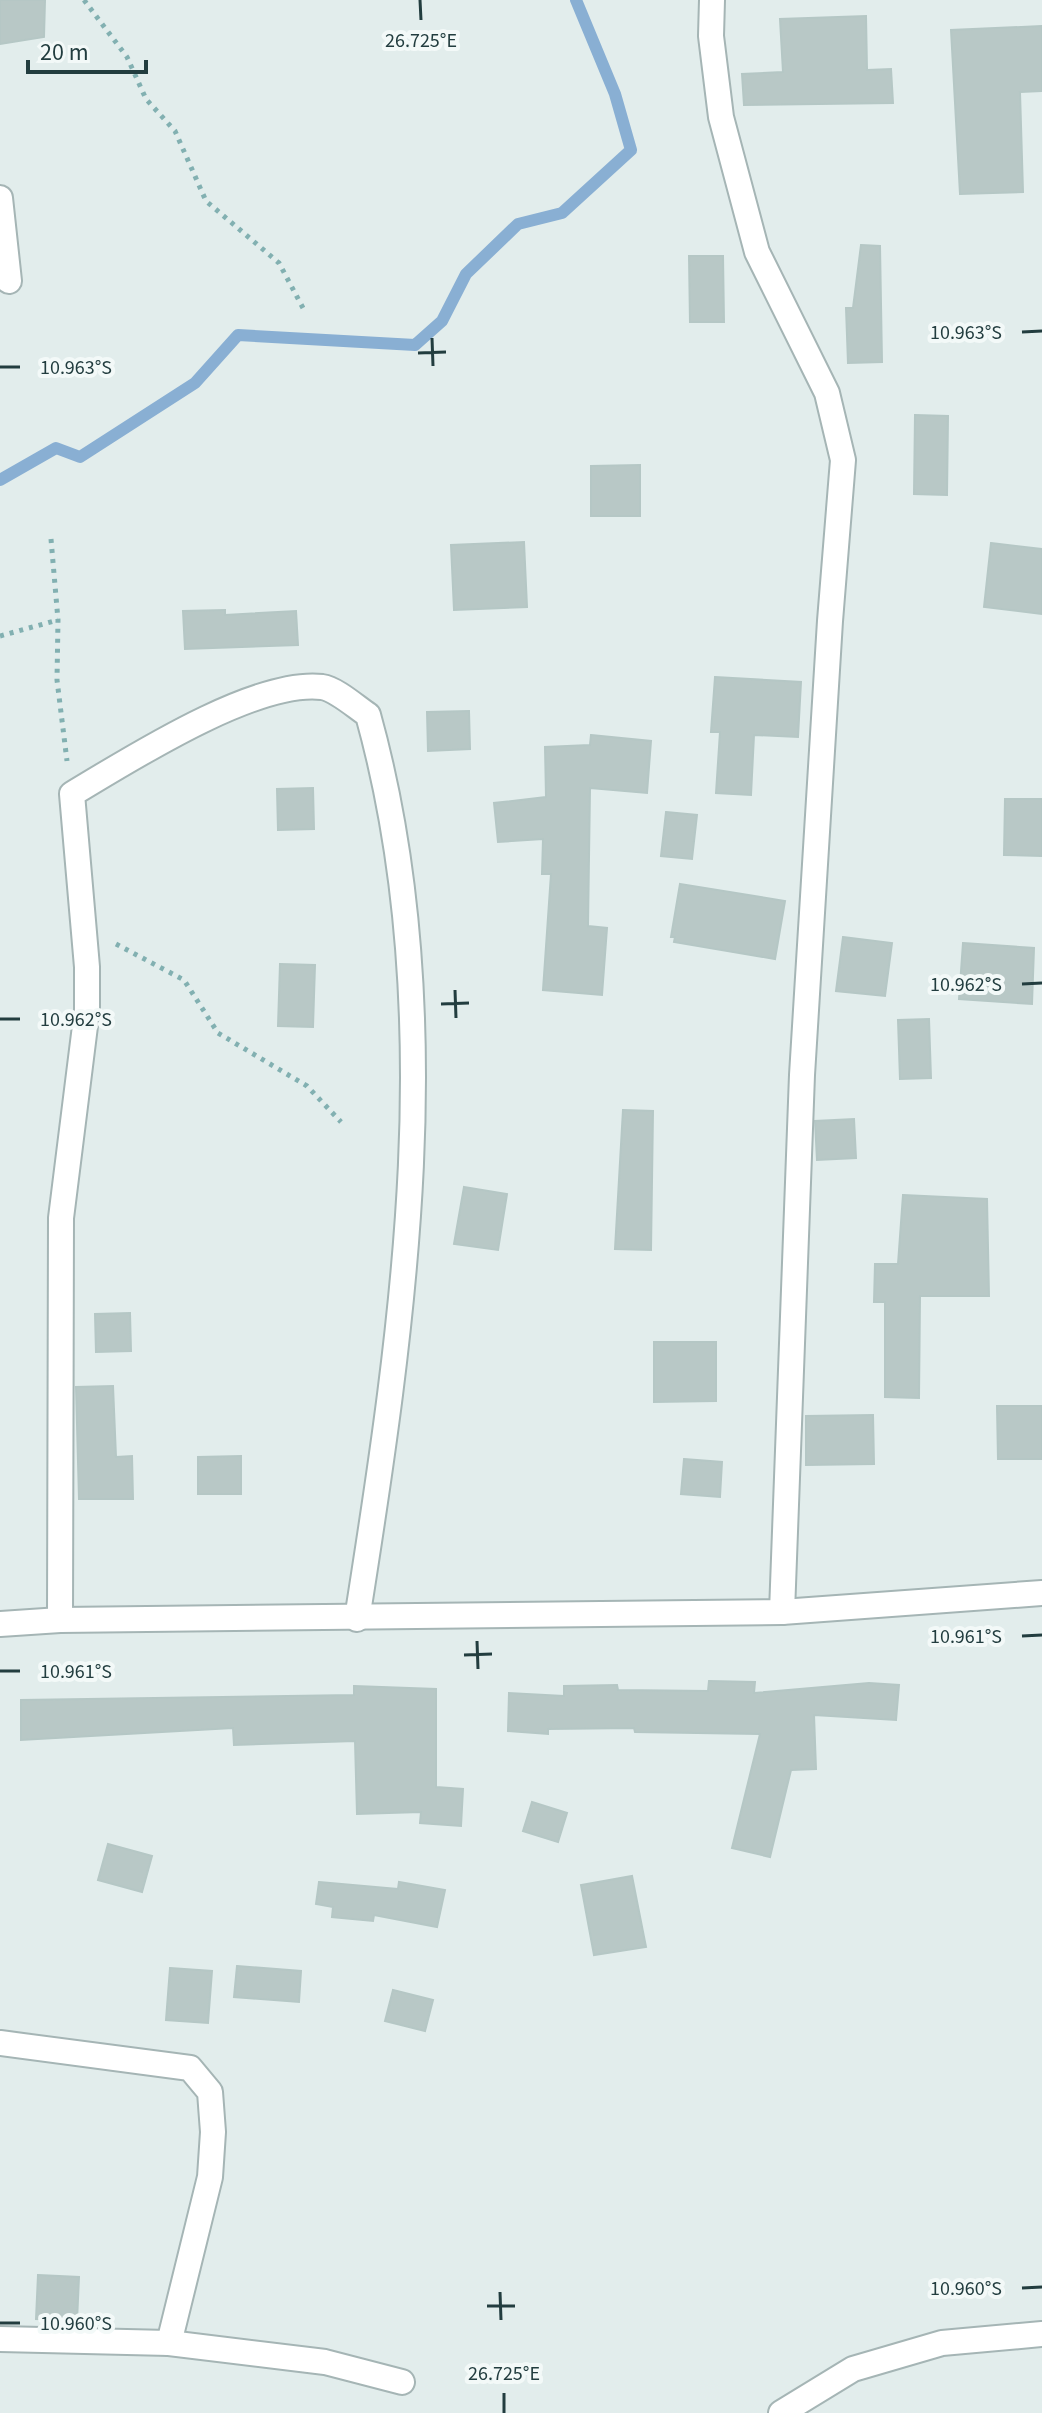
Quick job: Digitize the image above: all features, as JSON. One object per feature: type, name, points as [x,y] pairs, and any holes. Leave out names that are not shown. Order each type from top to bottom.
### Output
[{"type":"street","points":[[712,0],[711,36],[721,117],[757,252],[827,393],[843,460],[802,1075],[782,1612]]},
{"type":"street","points":[[0,198],[9,281]]},
{"type":"street","points":[[60,1620],[61,1218],[87,1010],[85,938],[72,794],[150,748],[271,692],[324,687],[368,715],[383,768],[401,887],[411,1006],[414,1148],[388,1419],[357,1619]]},
{"type":"street","points":[[0,1624],[60,1620],[782,1612],[1042,1593]]},
{"type":"street","points":[[0,2043],[190,2068],[210,2092],[213,2132],[210,2177],[169,2343]]},
{"type":"street","points":[[781,2413],[853,2369],[942,2343],[1042,2334]]},
{"type":"street","points":[[0,2339],[169,2343],[325,2362],[402,2382]]},
{"type":"path","points":[[84,0],[127,57],[146,99],[175,131],[206,201],[279,263],[303,308]]},
{"type":"path","points":[[51,539],[58,620],[57,680],[72,794]]},
{"type":"path","points":[[0,636],[58,620]]},
{"type":"path","points":[[85,938],[105,938],[184,980],[218,1033],[307,1086],[341,1122]]},
{"type":"building","points":[[0,0],[45,0],[44,37],[0,44]]},
{"type":"building","points":[[866,16],[867,70],[891,69],[893,103],[744,105],[742,74],[783,72],[780,19]]},
{"type":"building","points":[[1042,26],[1042,91],[1020,92],[1023,192],[960,194],[951,30]]},
{"type":"building","points":[[861,245],[880,246],[882,362],[848,363],[846,308],[853,308]]},
{"type":"building","points":[[689,256],[723,256],[724,322],[690,322]]},
{"type":"building","points":[[915,415],[948,416],[947,495],[914,494]]},
{"type":"building","points":[[640,465],[640,516],[591,516],[591,466]]},
{"type":"building","points":[[524,542],[527,607],[454,610],[451,545]]},
{"type":"building","points":[[991,543],[1042,549],[1042,614],[984,607]]},
{"type":"building","points":[[225,610],[225,615],[296,611],[298,645],[185,649],[183,611]]},
{"type":"building","points":[[715,677],[801,682],[798,737],[754,735],[751,795],[716,793],[720,732],[711,732]]},
{"type":"building","points":[[469,711],[470,749],[428,751],[427,712]]},
{"type":"building","points":[[591,735],[651,741],[647,793],[590,788],[588,926],[607,928],[602,995],[543,990],[551,874],[542,874],[543,839],[498,842],[494,803],[546,797],[545,747],[590,745]]},
{"type":"building","points":[[313,788],[314,829],[278,830],[277,789]]},
{"type":"building","points":[[1005,799],[1042,799],[1042,856],[1004,855]]},
{"type":"building","points":[[666,812],[697,815],[692,859],[661,856]]},
{"type":"building","points":[[680,884],[785,901],[775,959],[674,942],[675,937],[671,937]]},
{"type":"building","points":[[843,937],[892,943],[885,996],[836,991]]},
{"type":"building","points":[[963,943],[1034,948],[1032,1004],[959,999]]},
{"type":"building","points":[[280,964],[315,965],[313,1027],[278,1026]]},
{"type":"building","points":[[929,1019],[931,1078],[900,1079],[898,1020]]},
{"type":"building","points":[[623,1110],[653,1111],[651,1250],[615,1249]]},
{"type":"building","points":[[854,1119],[856,1158],[817,1160],[815,1121]]},
{"type":"building","points":[[464,1187],[507,1194],[498,1250],[454,1244]]},
{"type":"building","points":[[903,1195],[987,1199],[989,1296],[920,1296],[919,1398],[885,1397],[885,1302],[874,1302],[875,1264],[898,1264]]},
{"type":"building","points":[[130,1313],[131,1351],[96,1352],[95,1314]]},
{"type":"building","points":[[654,1342],[716,1342],[716,1401],[654,1402]]},
{"type":"building","points":[[113,1386],[116,1457],[132,1456],[133,1499],[79,1499],[76,1387]]},
{"type":"building","points":[[997,1406],[1042,1406],[1042,1459],[998,1459]]},
{"type":"building","points":[[873,1415],[874,1464],[806,1465],[806,1416]]},
{"type":"building","points":[[241,1456],[241,1494],[198,1494],[198,1457]]},
{"type":"building","points":[[684,1459],[722,1462],[720,1497],[681,1494]]},
{"type":"building","points":[[709,1681],[755,1682],[754,1693],[869,1683],[899,1685],[896,1720],[814,1715],[816,1769],[791,1770],[770,1857],[732,1848],[760,1734],[635,1732],[634,1728],[548,1729],[548,1734],[508,1731],[509,1693],[564,1696],[564,1686],[617,1685],[618,1690],[708,1691]]},
{"type":"building","points":[[354,1686],[436,1689],[436,1787],[463,1789],[461,1826],[420,1823],[421,1812],[357,1814],[355,1741],[234,1745],[233,1728],[21,1740],[21,1700],[354,1695]]},
{"type":"building","points":[[532,1802],[567,1813],[558,1842],[523,1831]]},
{"type":"building","points":[[108,1844],[152,1856],[142,1892],[98,1880]]},
{"type":"building","points":[[632,1876],[646,1947],[594,1955],[581,1885]]},
{"type":"building","points":[[319,1882],[398,1889],[399,1882],[445,1890],[437,1927],[374,1915],[373,1921],[332,1917],[333,1907],[316,1904]]},
{"type":"building","points":[[237,1966],[301,1971],[299,2002],[234,1997]]},
{"type":"building","points":[[170,1968],[212,1971],[208,2023],[166,2020]]},
{"type":"building","points":[[393,1990],[433,2000],[425,2031],[385,2021]]},
{"type":"building","points":[[38,2275],[79,2277],[77,2321],[36,2319]]},
{"type":"waterway","points":[[0,480],[56,448],[80,457],[195,383],[238,335],[415,345],[442,321],[466,274],[518,224],[562,213],[631,150],[615,94],[576,0]]}]
